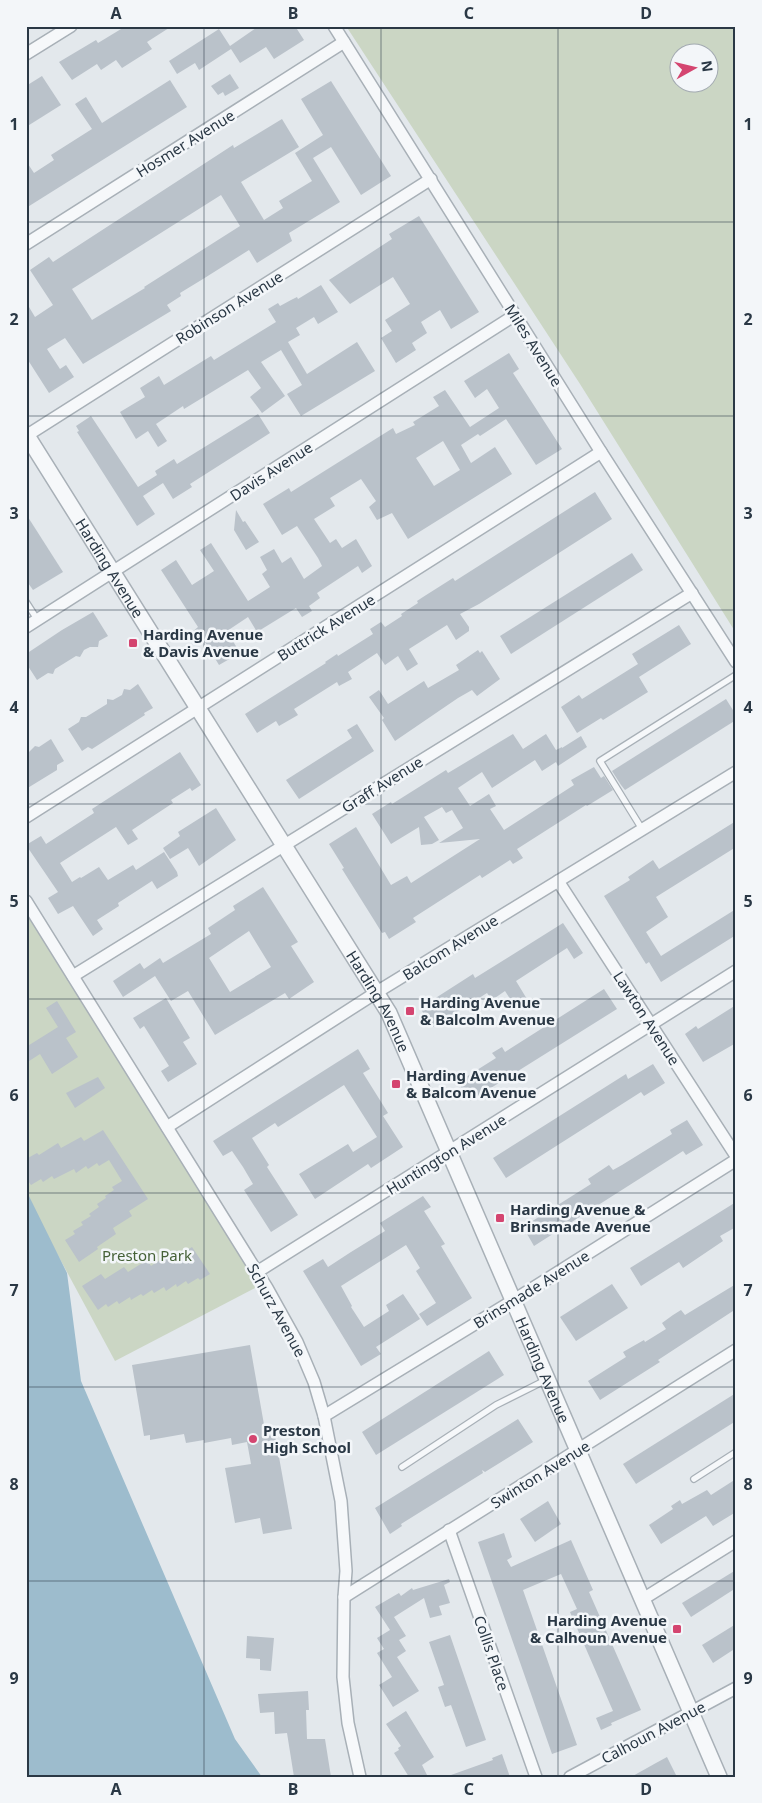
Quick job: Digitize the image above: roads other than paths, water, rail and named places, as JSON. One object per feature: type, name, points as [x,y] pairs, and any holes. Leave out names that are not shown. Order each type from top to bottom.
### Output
[{"type":"street","points":[[26,54],[71,26]]},
{"type":"street","name":"Miles Avenue","points":[[334,26],[601,452],[736,662]]},
{"type":"street","name":"Hosmer Avenue","points":[[26,244],[344,42]]},
{"type":"street","name":"Robinson Avenue","points":[[26,435],[431,179]]},
{"type":"street","name":"Davis Avenue","points":[[26,627],[515,315]]},
{"type":"street","name":"Harding Avenue","points":[[26,435],[393,1020],[719,1777]]},
{"type":"street","name":"Buttrick Avenue","points":[[26,817],[601,452]]},
{"type":"street","name":"Graff Avenue","points":[[73,976],[692,593]]},
{"type":"street","name":"Balcom Avenue","points":[[167,1126],[377,992],[736,772]]},
{"type":"street","name":"Lawton Avenue","points":[[558,881],[736,1156]]},
{"type":"street","name":"Schurz Avenue","points":[[26,901],[288,1323],[314,1382],[324,1416],[341,1501],[346,1571],[343,1677],[348,1723],[360,1777]]},
{"type":"street","name":"Huntington Avenue","points":[[257,1272],[736,971]]},
{"type":"street","name":"Brinsmade Avenue","points":[[324,1416],[514,1300],[736,1160]]},
{"type":"street","name":"Swinton Avenue","points":[[344,1597],[736,1350]]},
{"type":"street","name":"Collis Place","points":[[449,1530],[536,1777]]},
{"type":"street","points":[[642,1599],[736,1541]]},
{"type":"street","name":"Calhoun Avenue","points":[[570,1777],[736,1688]]},
{"type":"lane","points":[[26,602],[37,620]]},
{"type":"lane","points":[[642,829],[600,761],[736,675]]},
{"type":"lane","points":[[402,1467],[496,1405],[548,1379]]},
{"type":"lane","points":[[694,1479],[736,1452]]},
{"type":"water","points":[[26,1190],[67,1273],[81,1381],[235,1739],[262,1777],[26,1777]]},
{"type":"place","name":"Harding Avenue & Davis Avenue","points":[[133,643]]},
{"type":"place","name":"Harding Avenue & Balcolm Avenue","points":[[410,1011]]},
{"type":"place","name":"Harding Avenue & Balcom Avenue","points":[[396,1084]]},
{"type":"place","name":"Harding Avenue & Brinsmade Avenue","points":[[500,1218]]},
{"type":"place","name":"Preston High School","points":[[253,1439]]},
{"type":"place","name":"Harding Avenue & Calhoun Avenue","points":[[677,1629]]},
{"type":"park label","name":"Preston Park","points":[[147,1255]]}]
